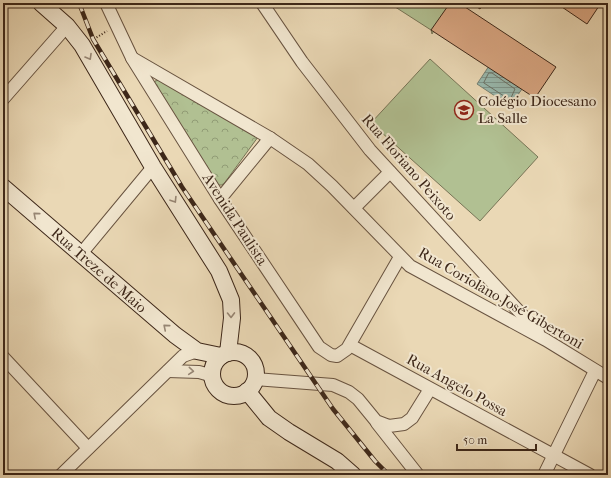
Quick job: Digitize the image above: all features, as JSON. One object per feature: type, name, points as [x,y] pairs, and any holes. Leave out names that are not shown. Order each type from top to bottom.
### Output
[{"type":"street","points":[[41,3],[67,26],[82,45],[153,167],[219,271],[231,300],[232,318],[224,354],[213,369],[212,376],[219,390],[233,396],[251,385],[333,385],[349,392],[358,399],[418,475]]},
{"type":"street","name":"Avenida Paulista","points":[[106,3],[132,58],[220,199],[319,347],[331,355],[337,356],[343,354],[350,344]]},
{"type":"street","name":"Rua Floriano Peixoto","points":[[262,3],[302,62],[390,172],[546,340]]},
{"type":"street","points":[[3,99],[67,26]]},
{"type":"street","name":"Rua Coriolano José Gibertoni","points":[[132,58],[270,138],[308,164],[354,208],[410,266],[546,340],[608,378]]},
{"type":"street","points":[[220,199],[270,138]]},
{"type":"street","points":[[80,255],[153,167]]},
{"type":"street","points":[[354,208],[390,172]]},
{"type":"street","name":"Rua Treze de Maio","points":[[3,187],[80,255],[175,335],[197,351],[224,354]]},
{"type":"street","points":[[350,344],[400,257]]},
{"type":"street","name":"Rua Angelo Possa","points":[[350,344],[590,475]]},
{"type":"street","points":[[61,475],[183,356],[197,351]]},
{"type":"street","points":[[224,354],[242,354],[249,358],[256,371],[251,385],[268,418],[337,461],[353,475]]},
{"type":"street","points":[[3,357],[88,448]]},
{"type":"street","points":[[168,371],[186,370],[212,376]]},
{"type":"street","points":[[544,475],[595,371]]},
{"type":"street","points":[[376,421],[389,426],[404,424],[412,418],[430,389]]},
{"type":"path","points":[[82,45],[116,25]]},
{"type":"green space","points":[[389,3],[450,3],[432,34],[431,30]]},
{"type":"green space","points":[[430,59],[538,157],[480,221],[371,123]]},
{"type":"green space","points":[[160,80],[258,137],[223,185],[219,185],[216,182],[154,86],[155,81]]},
{"type":"water","points":[[489,66],[522,89],[510,106],[477,84]]},
{"type":"building","points":[[450,3],[459,3],[556,67],[535,98],[431,30]]},
{"type":"building","points":[[471,3],[484,3],[480,9]]},
{"type":"building","points":[[556,3],[601,3],[587,24]]},
{"type":"railway","points":[[79,3],[93,39],[182,187],[333,409],[375,461],[389,475]]},
{"type":"place","name":"Colégio Diocesano La Salle","points":[[464,110]]}]
